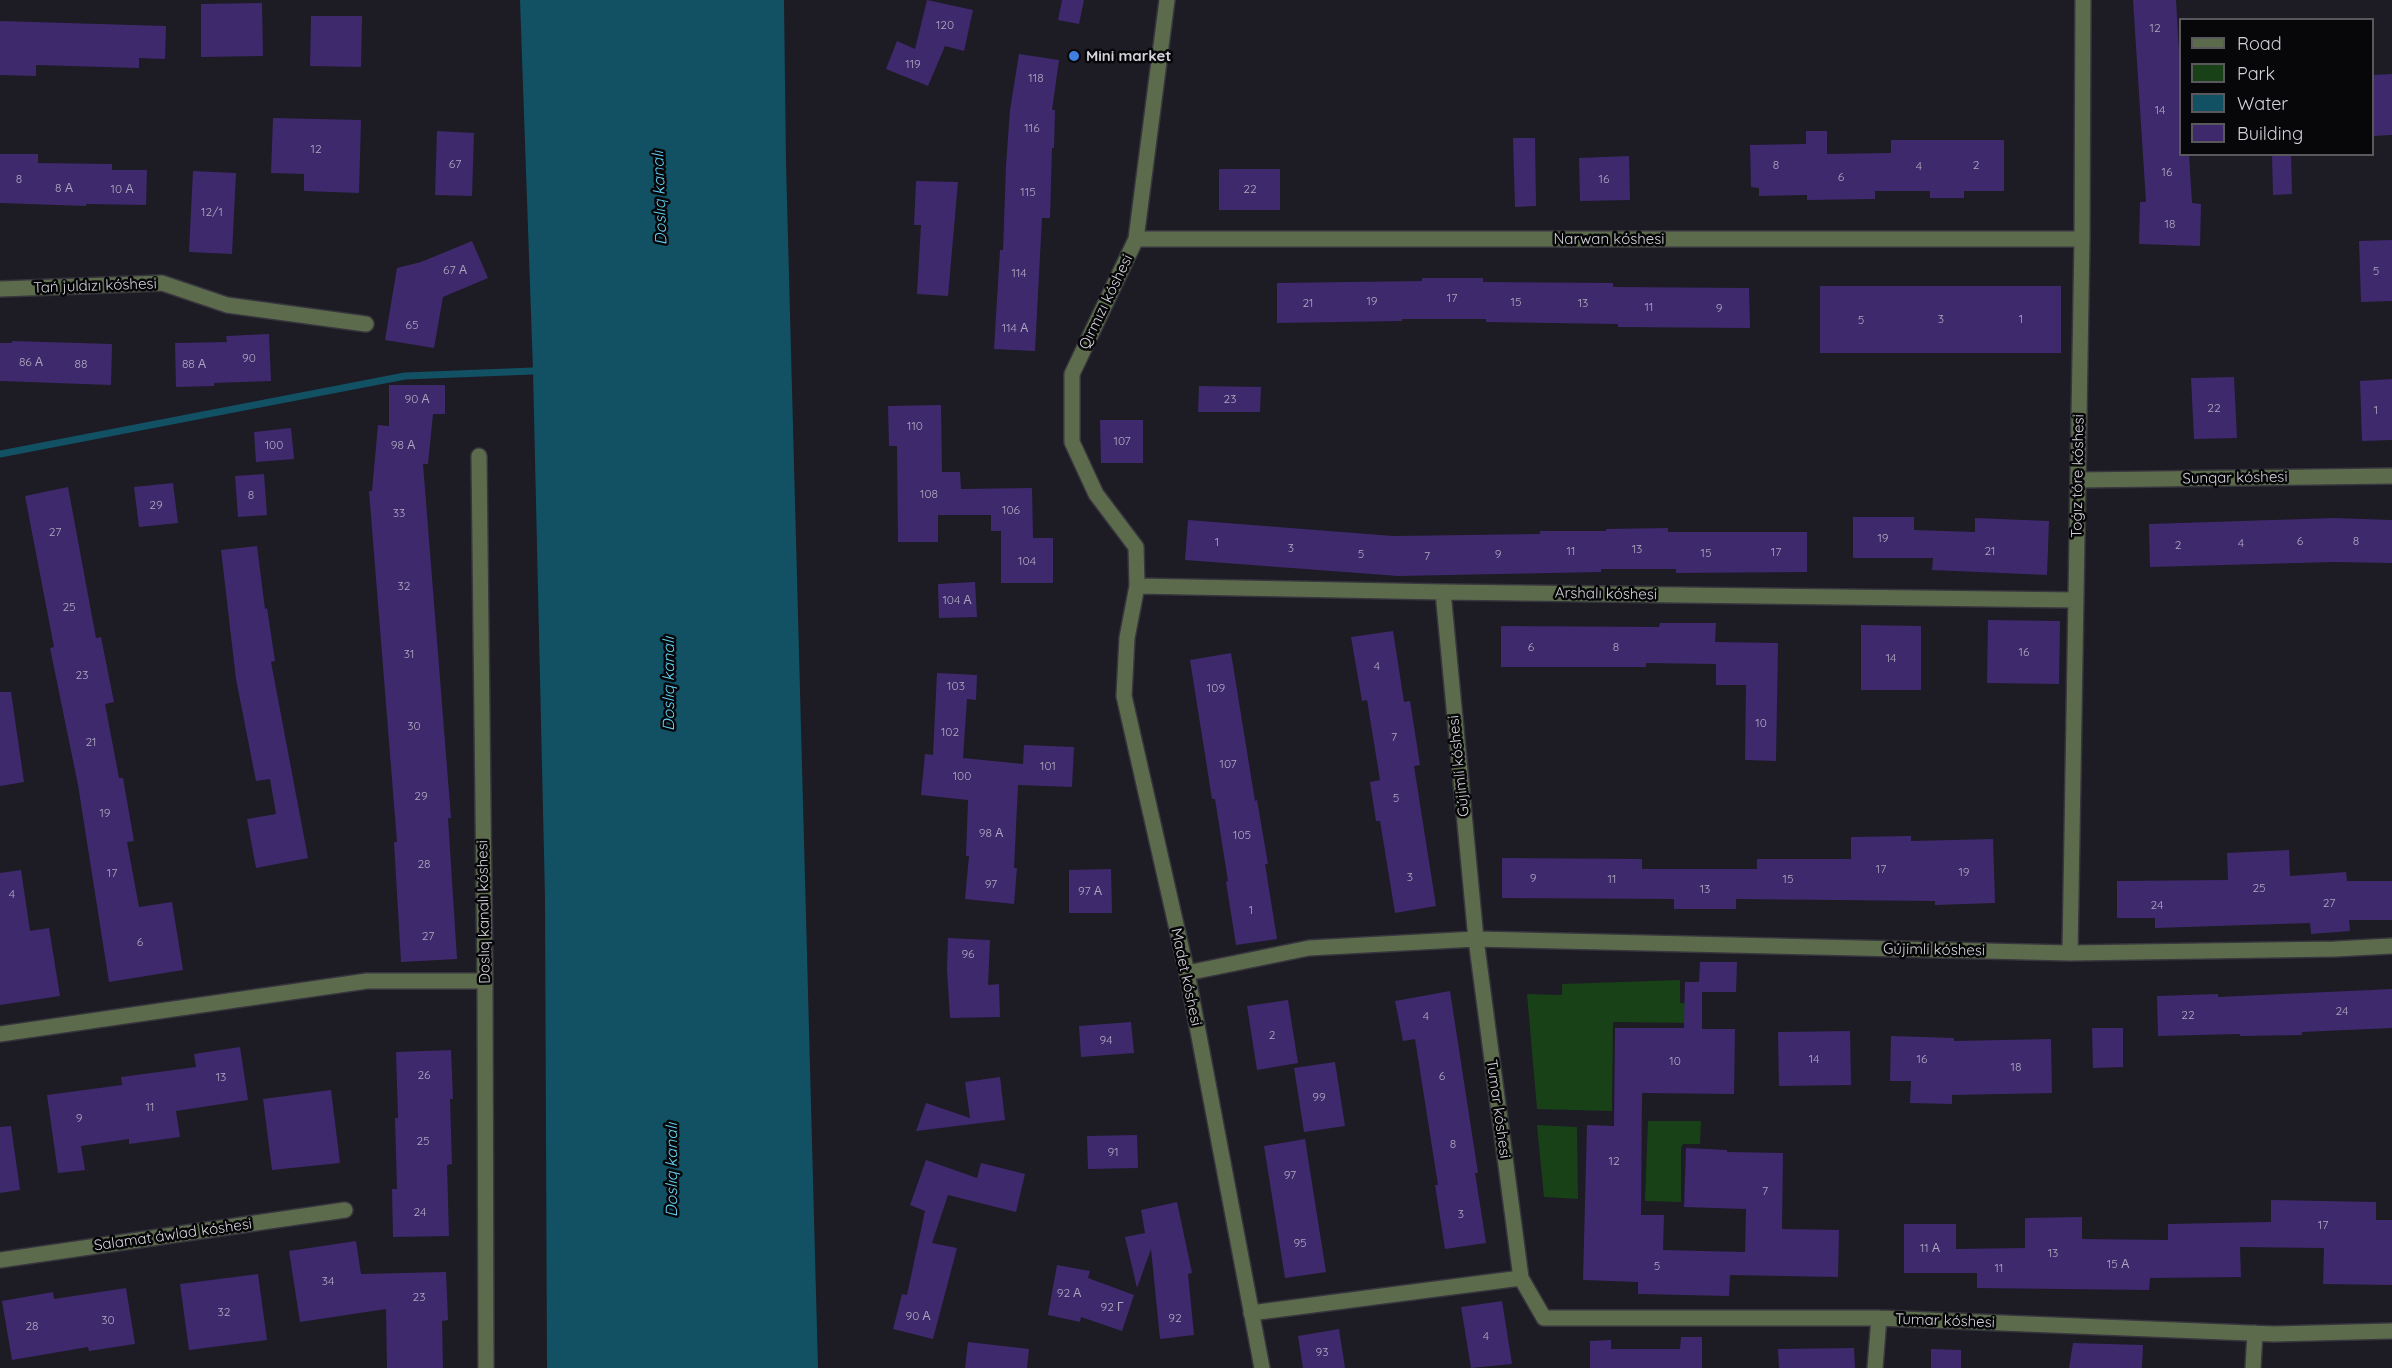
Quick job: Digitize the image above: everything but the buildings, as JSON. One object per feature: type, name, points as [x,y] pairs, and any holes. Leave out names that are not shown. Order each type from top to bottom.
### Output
[{"type":"street","name":"Qırmızı kóshesi","points":[[1137,586],[1136,547],[1096,494],[1072,442],[1071,374],[1136,239],[1167,0]]},
{"type":"street","name":"Toǵız tóre kóshesi","points":[[2070,953],[2082,239],[2083,0]]},
{"type":"street","name":"Narwan kóshesi","points":[[1136,239],[2082,239]]},
{"type":"street","name":"Tań juldızı kóshesi","points":[[0,289],[162,283],[227,305],[366,324]]},
{"type":"street","name":"Doslıq kanalı kóshesi","points":[[479,456],[485,981],[486,1368]]},
{"type":"street","name":"Sunqar kóshesi","points":[[2078,480],[2392,476]]},
{"type":"street","name":"Arshalı kóshesi","points":[[1137,586],[2076,600]]},
{"type":"street","name":"Madet kóshesi","points":[[1137,586],[1126,638],[1124,696],[1187,973],[1262,1368]]},
{"type":"street","name":"Gújimli kóshesi","points":[[1443,592],[1476,939]]},
{"type":"street","name":"Gújimli kóshesi","points":[[1187,973],[1309,948],[1476,939],[2070,953],[2392,946]]},
{"type":"street","name":"Tumar kóshesi","points":[[1476,939],[1521,1278],[1544,1318],[1879,1318],[2255,1333],[2392,1331]]},
{"type":"street","points":[[0,1034],[367,981],[485,981]]},
{"type":"street","name":"Salamat áwlad kóshesi","points":[[0,1260],[345,1210]]},
{"type":"street","points":[[1251,1313],[1521,1278]]},
{"type":"street","points":[[1875,1368],[1879,1318]]},
{"type":"street","points":[[2253,1368],[2255,1333]]},
{"type":"green space","points":[[1680,980],[1680,1003],[1697,1003],[1698,1023],[1613,1022],[1612,1111],[1537,1109],[1527,994],[1562,995],[1562,984]]},
{"type":"green space","points":[[1648,1121],[1701,1121],[1700,1144],[1683,1144],[1681,1148],[1681,1202],[1645,1201]]},
{"type":"green space","points":[[1537,1125],[1577,1127],[1578,1199],[1544,1197]]},
{"type":"water","name":"Doslıq kanalı","points":[[520,0],[784,0],[786,163],[818,1368],[547,1368],[545,898],[533,371]]},
{"type":"waterway","points":[[0,454],[405,376],[533,371]]},
{"type":"place","name":"Mini market","points":[[1074,56]]}]
